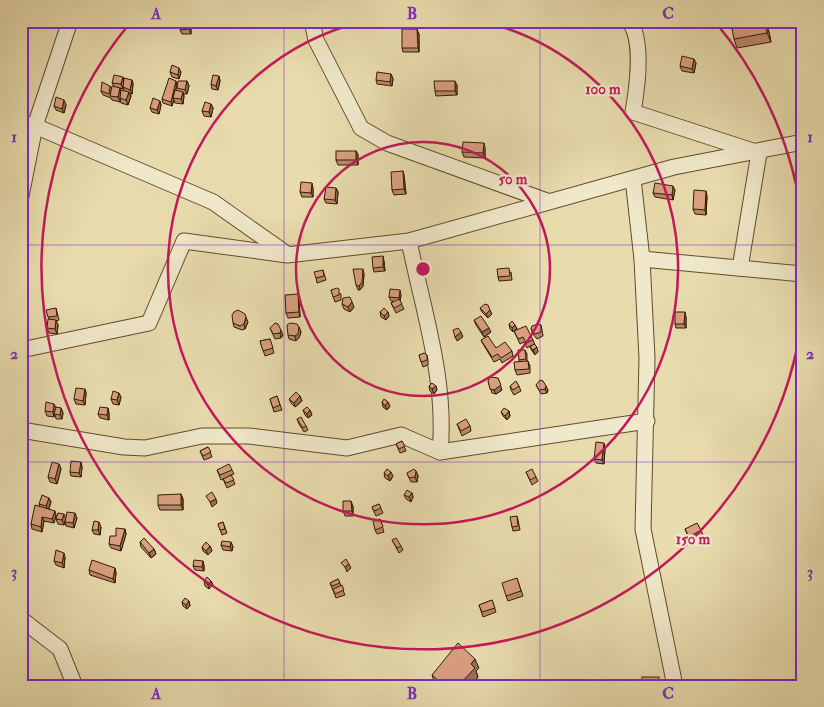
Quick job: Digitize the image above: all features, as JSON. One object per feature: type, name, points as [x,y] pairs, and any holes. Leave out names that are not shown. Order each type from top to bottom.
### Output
[{"type":"street","points":[[21,196],[28,125],[70,21]]},
{"type":"street","points":[[312,21],[316,40],[361,128],[387,144],[547,201]]},
{"type":"street","points":[[629,21],[635,29],[638,82],[633,112],[759,153]]},
{"type":"street","points":[[28,125],[214,202],[287,255]]},
{"type":"street","points":[[21,350],[149,323],[184,241],[287,255],[409,241],[674,167],[759,153],[803,142]]},
{"type":"street","points":[[740,268],[759,153]]},
{"type":"street","points":[[633,178],[642,259],[647,358],[644,529],[675,686]]},
{"type":"street","points":[[409,241],[440,385],[442,424],[440,452]]},
{"type":"street","points":[[642,259],[803,274]]},
{"type":"street","points":[[21,430],[124,447],[145,448],[202,436],[250,436],[346,448],[401,435],[440,452],[647,421]]},
{"type":"street","points":[[21,619],[60,648],[75,686]]},
{"type":"building","points":[[180,21],[189,21],[189,29],[180,30]]},
{"type":"building","points":[[794,21],[803,21],[802,25],[793,24]]},
{"type":"building","points":[[766,23],[767,33],[734,39],[732,29]]},
{"type":"building","points":[[402,29],[417,29],[418,48],[402,48]]},
{"type":"building","points":[[682,56],[694,59],[692,69],[680,66]]},
{"type":"building","points":[[172,65],[179,68],[178,75],[170,72]]},
{"type":"building","points":[[377,72],[391,74],[390,82],[376,80]]},
{"type":"building","points":[[114,75],[123,77],[121,84],[112,83]]},
{"type":"building","points":[[213,75],[219,76],[216,86],[211,84]]},
{"type":"building","points":[[124,78],[132,80],[130,90],[123,87]]},
{"type":"building","points":[[169,78],[176,81],[171,102],[162,99]]},
{"type":"building","points":[[178,81],[187,81],[185,90],[177,88]]},
{"type":"building","points":[[434,81],[455,81],[455,91],[435,91]]},
{"type":"building","points":[[102,82],[110,86],[109,94],[101,91]]},
{"type":"building","points":[[112,86],[120,88],[118,97],[110,96]]},
{"type":"building","points":[[121,90],[129,92],[126,100],[120,98]]},
{"type":"building","points":[[175,90],[183,92],[181,99],[173,98]]},
{"type":"building","points":[[56,97],[64,100],[62,109],[54,106]]},
{"type":"building","points":[[153,98],[160,101],[157,110],[150,108]]},
{"type":"building","points":[[205,102],[211,104],[209,112],[202,111]]},
{"type":"building","points":[[463,142],[484,143],[483,153],[462,152]]},
{"type":"building","points":[[336,151],[356,151],[356,160],[336,160]]},
{"type":"building","points":[[403,171],[404,189],[392,190],[391,172]]},
{"type":"building","points":[[301,182],[312,183],[311,193],[300,192]]},
{"type":"building","points":[[655,183],[673,186],[672,195],[653,193]]},
{"type":"building","points":[[326,187],[336,188],[335,200],[324,199]]},
{"type":"building","points":[[694,190],[706,191],[705,210],[693,209]]},
{"type":"building","points":[[383,256],[383,267],[373,268],[372,257]]},
{"type":"building","points":[[509,268],[510,276],[498,277],[497,269]]},
{"type":"building","points":[[353,269],[363,269],[362,282],[359,286],[356,285]]},
{"type":"building","points":[[323,270],[324,276],[316,278],[314,272]]},
{"type":"building","points":[[339,289],[339,295],[333,297],[331,290]]},
{"type":"building","points":[[390,289],[400,290],[399,298],[389,297]]},
{"type":"building","points":[[298,294],[299,312],[286,313],[285,295]]},
{"type":"building","points":[[350,297],[352,302],[348,307],[342,304],[343,298]]},
{"type":"building","points":[[399,299],[402,304],[394,308],[391,303]]},
{"type":"building","points":[[485,304],[488,305],[490,310],[486,314],[480,308]]},
{"type":"building","points":[[56,308],[57,316],[48,317],[46,310]]},
{"type":"building","points":[[384,308],[388,312],[384,316],[380,312]]},
{"type":"building","points":[[238,310],[245,314],[246,317],[244,324],[240,326],[233,323],[232,315]]},
{"type":"building","points":[[675,312],[685,312],[684,324],[675,324]]},
{"type":"building","points":[[481,316],[489,328],[482,332],[474,320]]},
{"type":"building","points":[[48,319],[56,320],[55,329],[47,328]]},
{"type":"building","points":[[512,321],[515,325],[512,328],[509,324]]},
{"type":"building","points":[[275,323],[278,324],[281,330],[280,333],[273,334],[270,328]]},
{"type":"building","points":[[290,323],[297,324],[299,327],[298,334],[295,336],[288,335],[287,325]]},
{"type":"building","points":[[541,325],[541,332],[535,334],[531,329],[532,326]]},
{"type":"building","points":[[526,326],[533,340],[526,343],[523,337],[518,339],[514,331]]},
{"type":"building","points":[[458,328],[461,332],[455,337],[453,330]]},
{"type":"building","points":[[488,336],[496,348],[505,342],[512,351],[501,358],[498,354],[492,357],[481,340]]},
{"type":"building","points":[[270,339],[273,348],[263,351],[260,341]]},
{"type":"building","points":[[534,344],[537,347],[533,350],[530,347]]},
{"type":"building","points":[[518,350],[525,350],[526,359],[519,360]]},
{"type":"building","points":[[424,353],[427,355],[427,360],[421,362],[419,355]]},
{"type":"building","points":[[528,361],[529,369],[515,370],[514,362]]},
{"type":"building","points":[[490,377],[498,378],[501,385],[494,390],[490,389],[488,381]]},
{"type":"building","points":[[540,380],[546,386],[545,389],[539,390],[536,385]]},
{"type":"building","points":[[516,381],[519,386],[513,390],[510,386]]},
{"type":"building","points":[[432,383],[436,386],[432,389],[429,386]]},
{"type":"building","points":[[76,388],[85,389],[83,401],[74,399]]},
{"type":"building","points":[[113,391],[119,393],[117,400],[111,399]]},
{"type":"building","points":[[296,392],[300,396],[294,403],[289,399]]},
{"type":"building","points":[[277,396],[280,405],[273,408],[270,399]]},
{"type":"building","points":[[384,399],[388,402],[385,406],[382,402]]},
{"type":"building","points":[[46,402],[54,404],[53,412],[45,411]]},
{"type":"building","points":[[56,407],[61,408],[60,415],[54,414]]},
{"type":"building","points":[[100,407],[108,408],[107,415],[98,414]]},
{"type":"building","points":[[307,407],[310,410],[307,414],[303,410]]},
{"type":"building","points":[[504,408],[509,411],[505,416],[501,412]]},
{"type":"building","points":[[301,417],[306,426],[303,428],[297,419]]},
{"type":"building","points":[[466,419],[470,426],[461,431],[457,424]]},
{"type":"building","points":[[402,441],[405,446],[399,449],[396,444]]},
{"type":"building","points":[[596,442],[604,443],[602,460],[594,459]]},
{"type":"building","points":[[208,447],[211,452],[203,456],[200,451]]},
{"type":"building","points":[[71,461],[81,462],[79,473],[70,472]]},
{"type":"building","points":[[52,462],[59,464],[55,479],[48,477]]},
{"type":"building","points":[[229,464],[232,470],[220,475],[217,470]]},
{"type":"building","points":[[387,469],[391,472],[388,476],[384,473]]},
{"type":"building","points":[[414,469],[416,471],[415,477],[409,478],[407,473]]},
{"type":"building","points":[[532,469],[536,477],[530,480],[526,472]]},
{"type":"building","points":[[231,475],[234,480],[226,483],[223,479]]},
{"type":"building","points":[[407,490],[412,493],[409,497],[404,495]]},
{"type":"building","points":[[212,492],[216,499],[210,502],[206,496]]},
{"type":"building","points":[[181,494],[181,505],[158,505],[158,495]]},
{"type":"building","points":[[42,495],[49,498],[46,506],[39,504]]},
{"type":"building","points":[[343,501],[351,501],[352,511],[343,511]]},
{"type":"building","points":[[379,504],[381,508],[374,511],[372,507]]},
{"type":"building","points":[[35,505],[55,511],[52,519],[42,517],[41,527],[31,524]]},
{"type":"building","points":[[67,512],[75,513],[73,523],[65,522]]},
{"type":"building","points":[[58,513],[64,514],[62,520],[56,519]]},
{"type":"building","points":[[517,516],[518,526],[512,527],[510,517]]},
{"type":"building","points":[[380,519],[383,527],[375,530],[373,521]]},
{"type":"building","points":[[94,521],[99,522],[98,530],[92,530]]},
{"type":"building","points":[[223,522],[225,529],[220,530],[218,524]]},
{"type":"building","points":[[697,523],[701,530],[689,537],[685,529]]},
{"type":"building","points":[[116,528],[125,529],[120,546],[109,544],[110,536],[116,536]]},
{"type":"building","points":[[144,538],[154,549],[149,553],[140,542]]},
{"type":"building","points":[[396,538],[401,546],[397,548],[392,540]]},
{"type":"building","points":[[222,541],[231,542],[230,547],[221,545]]},
{"type":"building","points":[[206,542],[210,546],[206,551],[202,547]]},
{"type":"building","points":[[56,550],[64,553],[62,563],[54,561]]},
{"type":"building","points":[[346,559],[349,564],[345,567],[341,563]]},
{"type":"building","points":[[92,560],[115,568],[113,579],[89,570]]},
{"type":"building","points":[[194,560],[203,561],[202,567],[193,566]]},
{"type":"building","points":[[207,577],[211,581],[208,585],[204,581]]},
{"type":"building","points":[[517,578],[521,591],[506,596],[502,583]]},
{"type":"building","points":[[338,579],[340,583],[332,586],[330,583]]},
{"type":"building","points":[[342,585],[344,590],[335,594],[333,589]]},
{"type":"building","points":[[185,598],[189,601],[186,605],[182,602]]},
{"type":"building","points":[[492,600],[495,608],[482,612],[479,605]]},
{"type":"building","points":[[458,643],[475,659],[471,664],[475,668],[458,686],[450,686],[446,682],[443,685],[432,675]]},
{"type":"building","points":[[797,646],[803,646],[803,657],[796,656]]},
{"type":"building","points":[[642,677],[659,677],[659,686],[642,686]]}]
